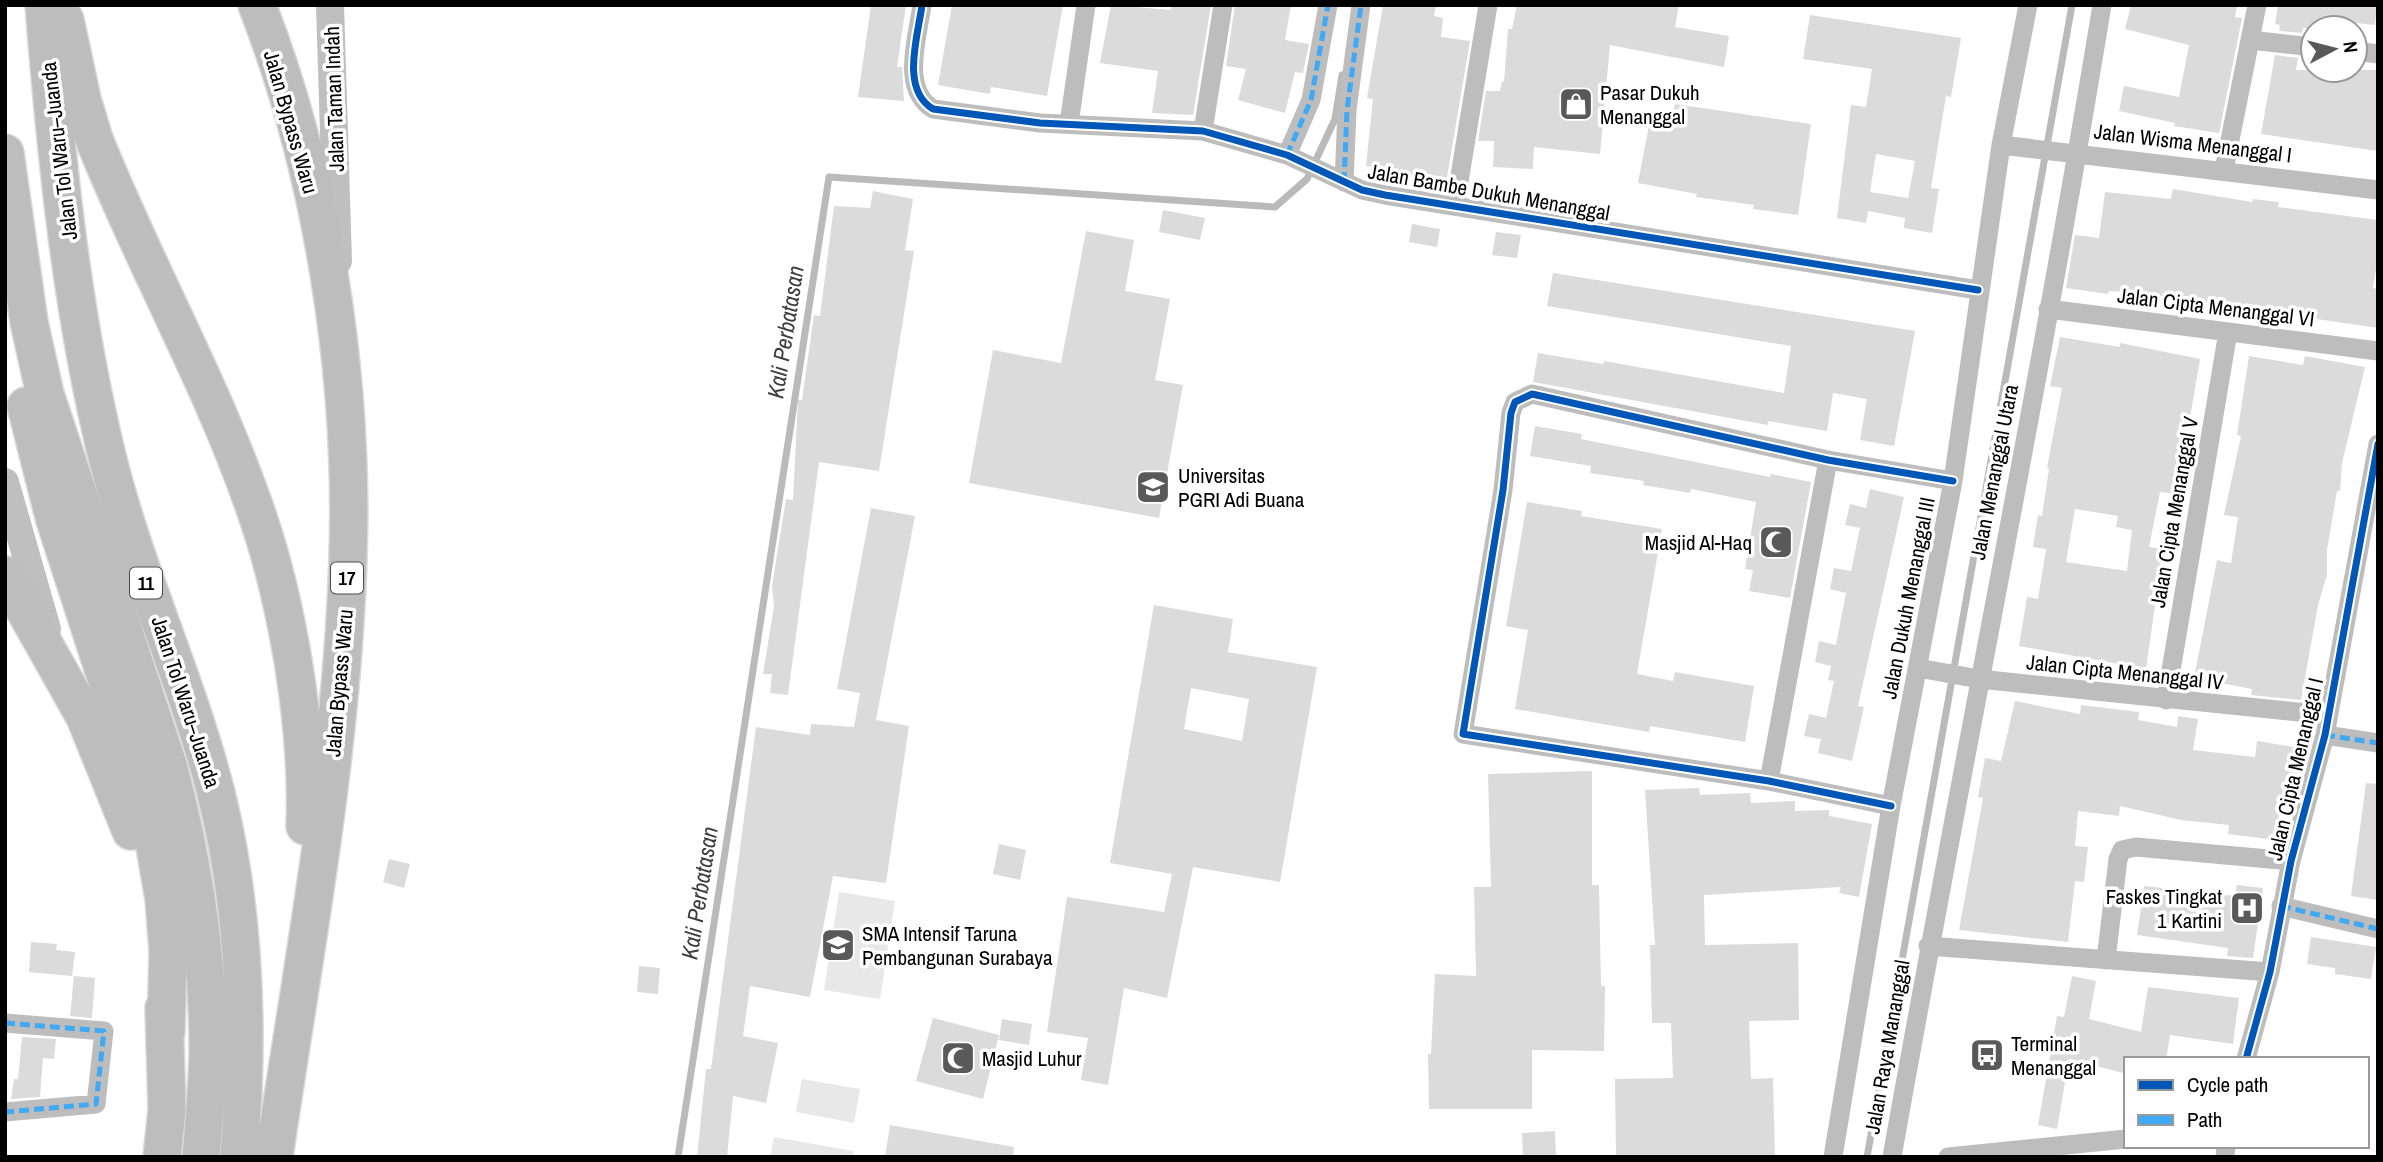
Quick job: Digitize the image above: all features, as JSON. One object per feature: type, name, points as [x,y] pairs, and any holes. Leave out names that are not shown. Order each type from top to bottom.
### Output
[{"type":"highway","name":"Jalan Tol Waru–Juanda","points":[[44,5],[61,181],[79,308],[107,456],[215,790],[232,863],[245,998],[245,1082],[239,1157]]},
{"type":"highway","points":[[62,5],[82,99],[94,139],[235,456],[266,541],[288,640],[303,751],[306,797],[295,1011]]},
{"type":"highway","name":"Jalan Bypass Waru","points":[[257,8],[290,107],[312,193],[337,319],[349,474],[348,558],[331,775],[274,1157]]},
{"type":"highway","name":"Jalan Tol Waru–Juanda","points":[[5,153],[29,322],[45,394],[168,765],[182,820],[194,883],[206,1001],[208,1056],[201,1157]]},
{"type":"highway","points":[[5,291],[41,470],[135,763],[155,840],[168,951],[167,1110],[162,1157]]},
{"type":"highway","points":[[5,575],[102,754],[131,831],[154,923],[166,1032]]},
{"type":"street","name":"Jalan Taman Indah","points":[[330,5],[338,177],[337,319]]},
{"type":"street","name":"Jalan Bambe Dukuh Menanggal","points":[[922,5],[914,58],[915,86],[933,109],[1069,124],[1203,131],[1293,158],[1342,181],[1385,195],[1978,290]]},
{"type":"street","points":[[1069,124],[1087,5]]},
{"type":"street","points":[[1203,131],[1223,5]]},
{"type":"street","points":[[1293,158],[1311,100],[1328,5]]},
{"type":"street","name":"Jalan Bambe Dukuh Menanggal","points":[[1342,181],[1347,110],[1361,5]]},
{"type":"street","name":"Jalan Bambe Dukuh Menanggal","points":[[1455,206],[1488,5]]},
{"type":"street","name":"Jalan Dukuh Menanggal III","points":[[1833,1157],[1891,806],[1926,669],[1978,290],[2006,145],[2028,5]]},
{"type":"street","name":"Jalan Menanggal Utara","points":[[1928,946],[1971,678],[2048,309],[2072,151],[2102,5]]},
{"type":"street","points":[[2224,170],[2257,5]]},
{"type":"street","points":[[2250,40],[2299,45]]},
{"type":"street","name":"Jalan Wisma Menanggal I","points":[[2006,145],[2378,190]]},
{"type":"street","name":"Jalan Cipta Menanggal VI","points":[[2048,309],[2378,351]]},
{"type":"street","name":"Jalan Cipta Menanggal V","points":[[2166,700],[2228,332]]},
{"type":"street","points":[[1891,806],[1769,781],[1463,734],[1503,490],[1511,413],[1515,402],[1532,394],[1828,460],[1953,481]]},
{"type":"street","name":"Jalan Cipta Menanggal I","points":[[2247,1057],[2270,972],[2291,861],[2325,735],[2378,443]]},
{"type":"street","points":[[1769,781],[1828,460]]},
{"type":"street","points":[[5,482],[58,669]]},
{"type":"street","name":"Jalan Cipta Menanggal IV","points":[[1926,669],[1971,678],[2327,715]]},
{"type":"street","points":[[2325,735],[2378,743]]},
{"type":"street","points":[[2106,960],[2118,859],[2122,850],[2136,847],[2291,861]]},
{"type":"street","points":[[2281,906],[2378,929]]},
{"type":"street","points":[[1928,946],[2270,972]]},
{"type":"street","name":"Jalan Raya Mananggal","points":[[1892,1157],[1928,946]]},
{"type":"street","points":[[5,1023],[104,1031],[96,1104],[5,1112]]},
{"type":"street","points":[[1948,1157],[2124,1139]]},
{"type":"shaded area","points":[[839,892],[895,901],[880,999],[824,990]]},
{"type":"shaded area","points":[[802,1079],[860,1089],[854,1123],[796,1112]]},
{"type":"shaded area","points":[[774,1137],[854,1151],[853,1157],[770,1157]]},
{"type":"building","points":[[871,5],[906,5],[897,67],[902,67],[904,101],[858,97]]},
{"type":"building","points":[[952,5],[1063,5],[1047,96],[991,87],[990,94],[938,85]]},
{"type":"building","points":[[1111,5],[1171,10],[1171,5],[1211,5],[1193,115],[1152,113],[1158,71],[1100,63]]},
{"type":"building","points":[[1235,5],[1291,5],[1285,40],[1309,44],[1303,73],[1295,72],[1285,113],[1238,100],[1246,69],[1226,66]]},
{"type":"building","points":[[1383,5],[1436,5],[1434,16],[1443,18],[1441,37],[1470,41],[1446,183],[1393,178],[1394,170],[1366,166],[1373,99],[1367,98]]},
{"type":"building","points":[[1517,5],[1679,5],[1675,27],[1729,36],[1724,67],[1610,45],[1600,154],[1534,147],[1533,169],[1493,167],[1494,141],[1478,141],[1486,91],[1500,91],[1502,81],[1504,82],[1508,29],[1512,29]]},
{"type":"building","points":[[2131,5],[2237,5],[2235,17],[2242,18],[2219,133],[2174,126],[2175,123],[2119,111],[2124,86],[2179,97],[2189,45],[2125,29]]},
{"type":"building","points":[[2278,5],[2377,5],[2375,25],[2369,24],[2369,14],[2299,14],[2299,33],[2279,31],[2280,25],[2275,24]]},
{"type":"building","points":[[1810,15],[1961,38],[1951,97],[1946,96],[1931,188],[1939,189],[1932,233],[1904,228],[1905,218],[1868,211],[1866,223],[1837,218],[1851,105],[1866,107],[1872,69],[1803,59]],"holes":[[[1876,154],[1915,161],[1908,198],[1870,192]]]},
{"type":"building","points":[[2275,55],[2298,58],[2296,70],[2299,70],[2299,84],[2369,84],[2369,70],[2378,70],[2378,151],[2261,134]]},
{"type":"building","points":[[1675,104],[1811,124],[1798,215],[1753,209],[1754,205],[1696,197],[1697,194],[1638,183],[1650,120],[1671,124]]},
{"type":"building","points":[[2173,189],[2252,202],[2253,199],[2279,202],[2278,207],[2378,220],[2378,256],[2373,288],[2378,289],[2378,328],[2141,293],[2109,291],[2108,294],[2066,288],[2075,235],[2099,238],[2105,192],[2171,199]]},
{"type":"building","points":[[873,191],[913,199],[905,250],[914,251],[879,471],[819,462],[788,695],[770,693],[772,674],[763,674],[774,606],[772,586],[786,499],[793,500],[798,400],[802,400],[814,315],[820,316],[834,206],[870,208]]},
{"type":"building","points":[[1163,210],[1205,218],[1200,240],[1159,232]]},
{"type":"building","points":[[1412,224],[1440,229],[1437,247],[1409,242]]},
{"type":"building","points":[[1086,231],[1134,240],[1125,291],[1170,299],[1155,380],[1183,385],[1159,518],[969,483],[993,350],[1061,363]]},
{"type":"building","points":[[1496,232],[1521,235],[1517,258],[1492,255]]},
{"type":"building","points":[[1553,273],[1915,331],[1894,446],[1860,440],[1867,399],[1833,393],[1827,431],[1768,421],[1768,425],[1533,382],[1538,353],[1603,364],[1604,361],[1784,393],[1791,346],[1547,306]]},
{"type":"building","points":[[2060,337],[2120,347],[2120,343],[2200,359],[2177,494],[2160,492],[2149,547],[2163,549],[2146,669],[2019,646],[2027,597],[2038,599],[2046,549],[2033,547],[2038,515],[2042,516],[2047,468],[2062,388],[2050,386]],"holes":[[[2075,509],[2118,516],[2116,527],[2132,530],[2127,571],[2066,562]]]},
{"type":"building","points":[[2249,356],[2303,365],[2305,356],[2365,367],[2342,463],[2340,491],[2337,491],[2327,550],[2327,575],[2318,605],[2301,700],[2251,695],[2252,689],[2194,678],[2217,560],[2231,563],[2238,517],[2224,515],[2241,436],[2237,435]]},
{"type":"building","points":[[1535,426],[1582,434],[1581,439],[1770,477],[1771,474],[1811,482],[1790,598],[1749,591],[1753,570],[1745,569],[1756,502],[1691,489],[1690,493],[1643,485],[1644,481],[1590,473],[1591,466],[1530,456]]},
{"type":"building","points":[[1870,489],[1904,497],[1858,706],[1864,707],[1852,761],[1818,753],[1821,739],[1804,736],[1809,714],[1826,718],[1834,681],[1828,680],[1831,666],[1815,662],[1819,641],[1836,645],[1846,593],[1830,589],[1834,568],[1851,571],[1860,528],[1845,525],[1850,504],[1866,508]]},
{"type":"building","points":[[1527,502],[1582,511],[1581,516],[1662,529],[1637,674],[1673,681],[1675,672],[1754,686],[1745,742],[1650,726],[1649,732],[1515,709],[1528,630],[1506,626]]},
{"type":"building","points":[[871,508],[915,516],[876,720],[909,726],[886,883],[833,876],[810,997],[750,986],[743,1036],[778,1043],[766,1103],[733,1096],[727,1157],[697,1157],[706,1069],[711,1069],[756,727],[810,735],[811,724],[854,727],[860,693],[837,689]]},
{"type":"building","points":[[1154,605],[1233,619],[1228,652],[1317,667],[1280,882],[1193,867],[1167,998],[1124,988],[1108,1085],[1081,1080],[1088,1038],[1047,1032],[1067,897],[1164,912],[1172,874],[1110,863]],"holes":[[[1191,688],[1249,699],[1242,741],[1184,729]]]},
{"type":"building","points":[[2015,701],[2080,714],[2081,705],[2139,712],[2138,720],[2177,727],[2178,716],[2198,719],[2193,750],[2255,757],[2257,741],[2306,749],[2301,779],[2295,778],[2292,803],[2280,802],[2276,840],[2228,834],[2229,825],[2181,820],[2120,806],[2119,816],[2078,811],[2075,846],[2088,847],[2084,882],[2075,881],[2068,942],[1959,930],[1983,798],[1978,797],[1985,758],[2001,761]]},
{"type":"building","points":[[1592,771],[1592,885],[1599,885],[1601,986],[1605,986],[1604,1051],[1532,1050],[1532,1109],[1429,1109],[1428,1054],[1431,1054],[1435,974],[1476,976],[1474,887],[1491,887],[1488,774]]},
{"type":"building","points":[[2366,783],[2378,784],[2378,900],[2351,896]]},
{"type":"building","points":[[1699,788],[1700,795],[1750,793],[1751,803],[1795,801],[1795,811],[1829,810],[1829,816],[1872,824],[1859,897],[1839,893],[1841,887],[1704,895],[1705,945],[1798,943],[1799,1020],[1749,1021],[1751,1079],[1773,1078],[1775,1157],[1616,1157],[1615,1079],[1673,1078],[1671,1023],[1652,1023],[1650,945],[1655,945],[1645,790]]},
{"type":"building","points":[[999,844],[1026,850],[1020,880],[993,874]]},
{"type":"building","points":[[389,859],[410,864],[404,888],[383,882]]},
{"type":"building","points":[[2237,885],[2263,888],[2253,958],[2227,956],[2228,948],[2137,935],[2144,886],[2235,896]]},
{"type":"building","points":[[2311,937],[2376,947],[2371,979],[2335,974],[2335,968],[2307,964]]},
{"type":"building","points":[[31,942],[57,944],[56,950],[75,952],[72,976],[29,972]]},
{"type":"building","points":[[639,966],[660,968],[658,994],[637,992]]},
{"type":"building","points":[[74,976],[95,978],[92,1018],[70,1016]]},
{"type":"building","points":[[2072,976],[2096,981],[2089,1019],[2141,1032],[2148,987],[2239,998],[2233,1044],[2170,1035],[2166,1057],[2124,1057],[2123,1073],[2069,1059],[2057,1129],[2038,1125],[2057,1016],[2064,1017]]},
{"type":"building","name":"Masjid Luhur","points":[[933,1018],[999,1035],[983,1099],[916,1081]]},
{"type":"building","points":[[1002,1019],[1032,1024],[1029,1045],[999,1040]]},
{"type":"building","points":[[22,1037],[56,1039],[54,1059],[43,1058],[40,1097],[11,1099],[14,1079],[18,1079]]},
{"type":"building","points":[[890,1125],[1014,1147],[1013,1157],[885,1157]]},
{"type":"building","points":[[1555,1131],[1556,1157],[1523,1157],[1522,1133]]},
{"type":"waterway","points":[[1867,1157],[2072,5]]},
{"type":"waterway","name":"Kali Perbatasan","points":[[678,1157],[829,177],[1275,207],[1307,179],[1335,119],[1342,75]]},
{"type":"marked path","points":[[1287,155],[1311,100],[1328,5]]},
{"type":"marked path","points":[[1344,182],[1347,110],[1361,5]]},
{"type":"marked path","points":[[2325,735],[2378,743]]},
{"type":"marked path","points":[[2281,906],[2378,929]]},
{"type":"marked path","points":[[5,1023],[104,1031],[96,1104],[5,1112]]},
{"type":"cycle path","points":[[922,5],[915,46],[914,75],[923,100],[933,109],[1040,123],[1203,131],[1287,155],[1362,190],[1385,195],[1978,290]]},
{"type":"cycle path","points":[[1891,806],[1769,781],[1463,734],[1503,490],[1511,413],[1515,402],[1532,394],[1828,460],[1953,481]]},
{"type":"cycle path","points":[[2247,1057],[2270,972],[2291,861],[2325,735],[2378,444]]},
{"type":"place","name":"Pasar Dukuh Menanggal","points":[[1576,104]]},
{"type":"place","name":"Universitas PGRI Adi Buana","points":[[1153,487]]},
{"type":"place","name":"Masjid Al-Haq","points":[[1776,542]]},
{"type":"place","name":"Faskes Tingkat 1 Kartini","points":[[2247,908]]},
{"type":"place","name":"SMA Intensif Taruna Pembangunan Surabaya","points":[[838,945]]},
{"type":"place","name":"Terminal Menanggal","points":[[1987,1055]]},
{"type":"place","name":"Masjid Luhur","points":[[958,1058]]}]
